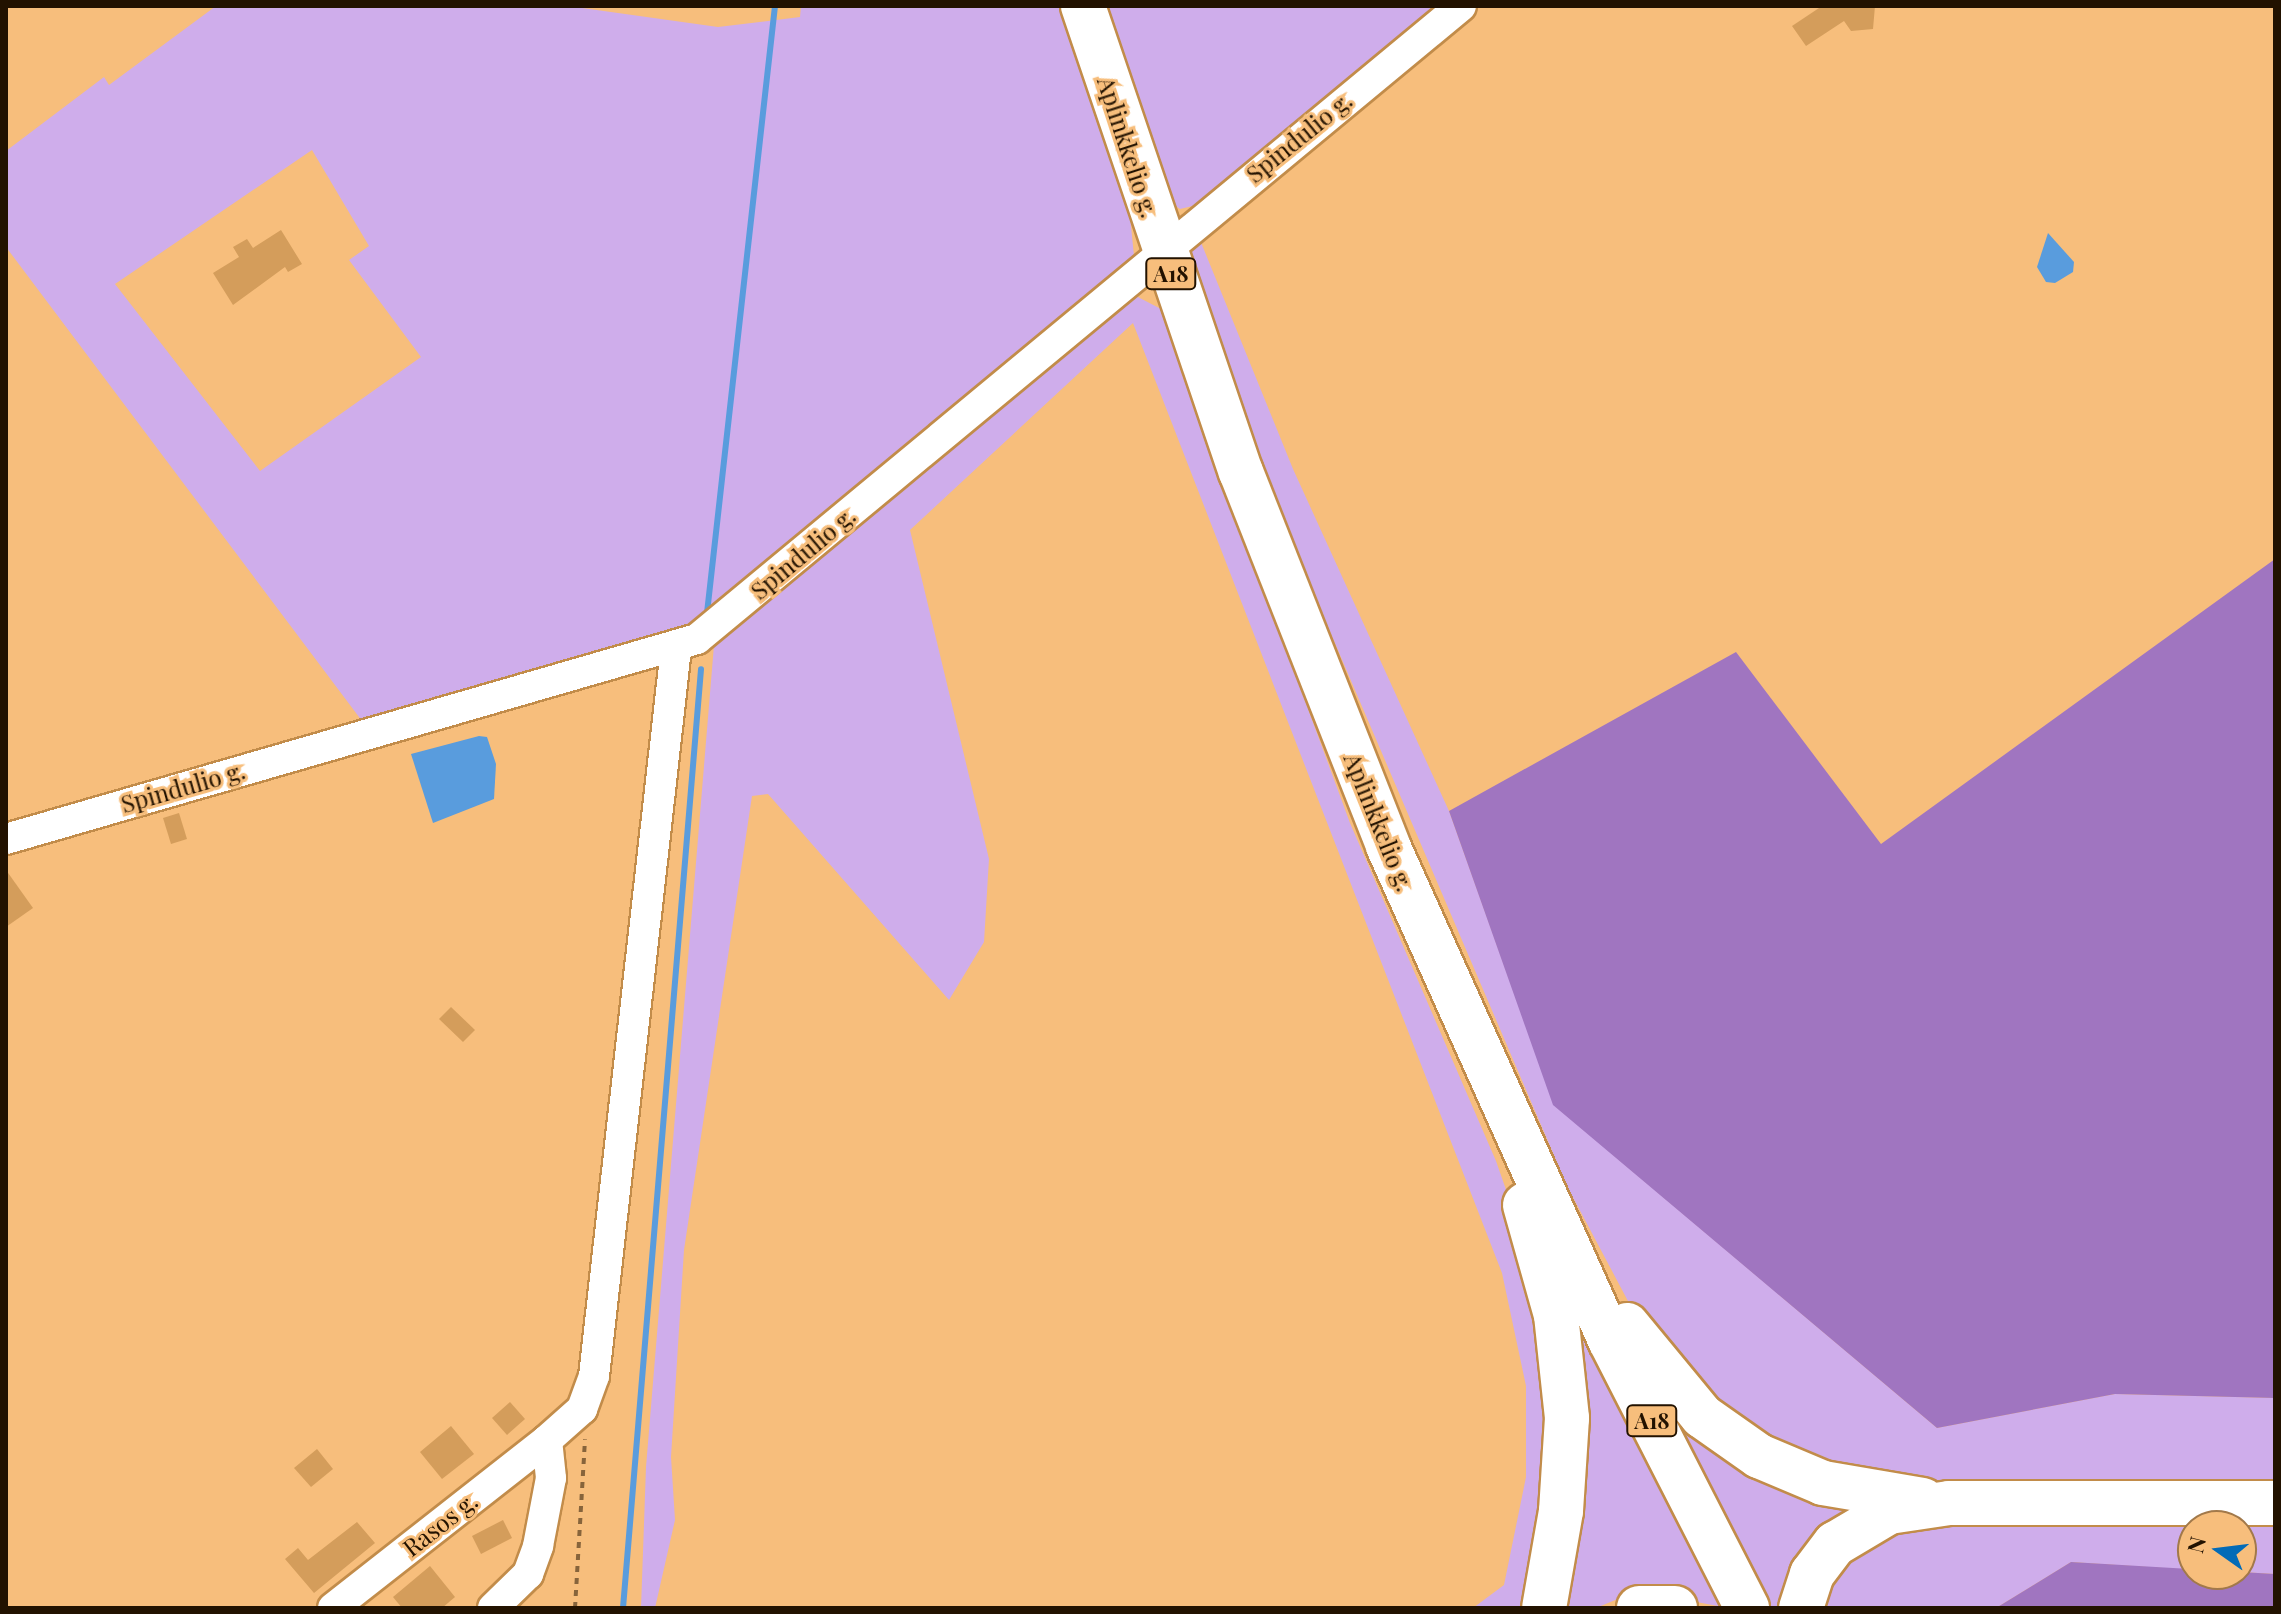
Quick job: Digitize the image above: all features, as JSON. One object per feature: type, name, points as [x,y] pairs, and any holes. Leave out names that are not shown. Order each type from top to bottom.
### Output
[{"type":"highway","name":"Aplinkkelio g.","points":[[1083,6],[1162,250],[1300,625],[1480,1058],[1610,1340],[1747,1608]]},
{"type":"highway","points":[[1480,1058],[1539,1251],[1564,1368],[1566,1463],[1544,1608]]},
{"type":"highway","points":[[1562,1232],[1670,1384],[1730,1438],[1823,1483],[1949,1503]]},
{"type":"highway","points":[[1801,1608],[1822,1558],[1854,1529],[1889,1512],[1949,1503],[2275,1503]]},
{"type":"highway","points":[[1639,1608],[1675,1608]]},
{"type":"street","name":"Spindulio g.","points":[[6,839],[676,648],[719,624],[1162,250],[1461,6]]},
{"type":"street","points":[[582,1409],[596,1361],[676,648]]},
{"type":"street","name":"Rasos g.","points":[[333,1608],[582,1409]]},
{"type":"street","points":[[493,1608],[528,1574],[538,1546],[551,1478],[547,1440]]},
{"type":"path","points":[[575,1608],[582,1409]]},
{"type":"shaded area","points":[[216,6],[568,6],[718,27],[800,17],[801,6],[1067,6],[1130,216],[1134,256],[693,627],[362,721],[6,247],[6,151],[104,77],[109,85]],"holes":[[[312,150],[369,246],[349,260],[421,357],[260,471],[115,284]]]},
{"type":"shaded area","points":[[1103,6],[1439,6],[1201,204],[1180,209],[1170,202]]},
{"type":"shaded area","points":[[1198,235],[1293,469],[1449,811],[1554,1105],[1937,1428],[2115,1394],[2275,1398],[2275,1489],[1956,1492],[1783,1460],[1646,1335],[1568,1188],[1254,454],[1186,249]]},
{"type":"shaded area","points":[[1136,296],[1161,309],[1350,823],[1496,1161],[1533,1267],[1557,1407],[1532,1608],[1473,1608],[1504,1585],[1526,1477],[1526,1386],[1502,1273],[1133,323],[910,530],[989,859],[984,942],[949,1000],[768,794],[752,796],[684,1250],[671,1457],[675,1520],[655,1608],[641,1608],[646,1467],[714,645]]},
{"type":"shaded area","points":[[2275,559],[2275,1398],[2115,1394],[1937,1428],[1553,1105],[1449,811],[1736,652],[1881,844]]},
{"type":"shaded area","points":[[1563,1287],[1728,1608],[1660,1595],[1620,1598],[1596,1608],[1557,1608]]},
{"type":"shaded area","points":[[1653,1388],[1880,1505],[1784,1608],[1767,1608]]},
{"type":"shaded area","points":[[2177,1521],[2177,1569],[2071,1562],[1996,1608],[1810,1608],[1813,1590],[1897,1522]]},
{"type":"shaded area","points":[[2257,1521],[2275,1521],[2275,1574],[2257,1573]]},
{"type":"shaded area","points":[[2071,1562],[2177,1568],[2177,1590],[2257,1590],[2257,1573],[2275,1574],[2275,1608],[1996,1608]]},
{"type":"water","points":[[2048,233],[2074,262],[2073,272],[2055,283],[2046,282],[2037,267]]},
{"type":"water","points":[[479,736],[487,737],[496,764],[494,799],[433,823],[411,754]]},
{"type":"building","points":[[1822,6],[1875,6],[1873,29],[1851,31],[1844,21],[1806,46],[1792,26]]},
{"type":"building","points":[[281,230],[302,264],[288,272],[285,267],[233,305],[213,273],[239,257],[233,247],[247,239],[253,248]]},
{"type":"building","points":[[179,813],[187,839],[171,844],[163,818]]},
{"type":"building","points":[[6,870],[33,908],[6,927]]},
{"type":"building","points":[[451,1007],[475,1030],[463,1042],[439,1019]]},
{"type":"building","points":[[510,1402],[525,1419],[507,1435],[492,1418]]},
{"type":"building","points":[[451,1426],[474,1454],[442,1479],[420,1452]]},
{"type":"building","points":[[317,1449],[333,1469],[311,1487],[294,1468]]},
{"type":"building","points":[[503,1520],[512,1538],[481,1554],[472,1536]]},
{"type":"building","points":[[357,1522],[375,1543],[314,1593],[285,1559],[298,1548],[308,1560]]},
{"type":"building","points":[[430,1566],[455,1597],[442,1608],[402,1608],[393,1597]]},
{"type":"waterway","points":[[707,613],[775,6]]},
{"type":"waterway","points":[[623,1608],[701,669]]}]
